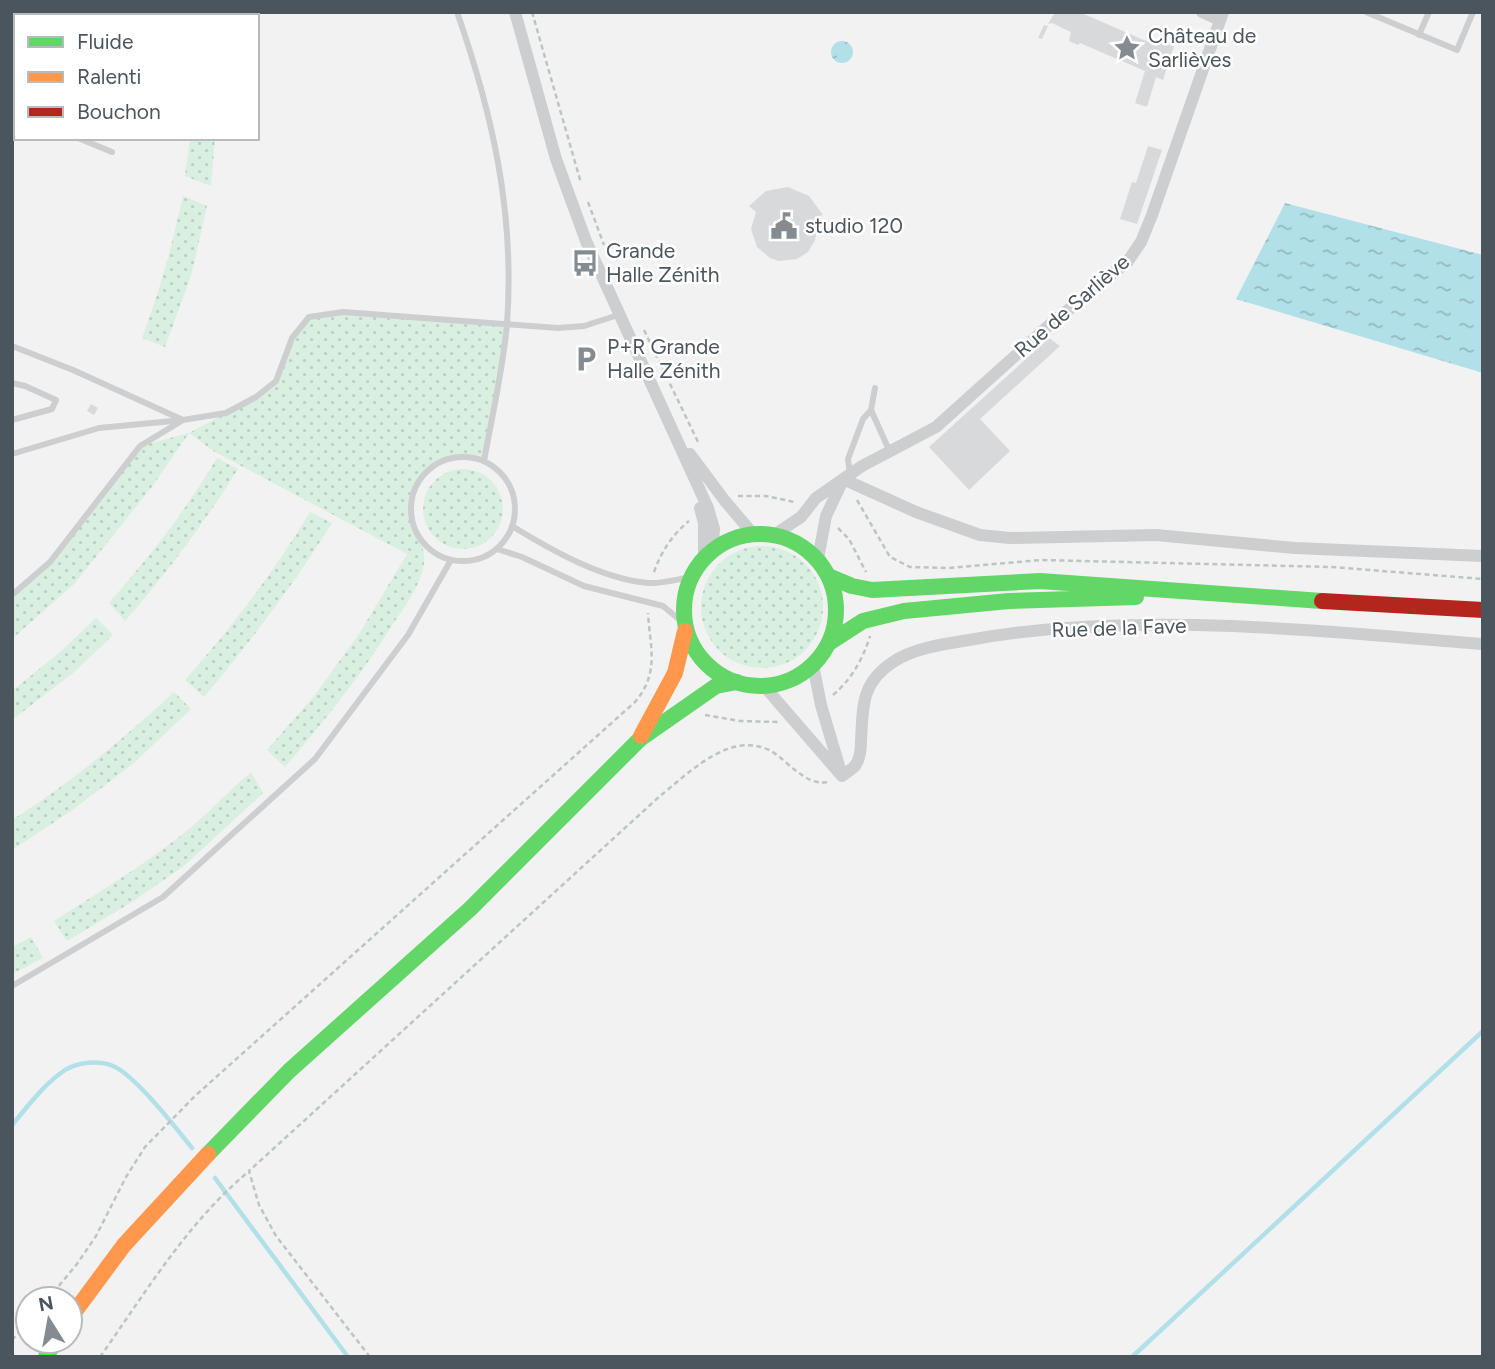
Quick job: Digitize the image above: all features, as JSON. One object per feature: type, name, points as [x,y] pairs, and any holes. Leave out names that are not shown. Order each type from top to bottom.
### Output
[{"type":"main road","points":[[640,739],[677,673],[684,651],[685,601],[691,577],[708,555],[729,540],[753,534],[774,535],[798,543],[818,559],[831,581],[836,614],[829,643]]},
{"type":"main road","points":[[831,581],[872,590],[1040,582],[1092,583],[1237,596],[1483,610]]},
{"type":"main road","points":[[831,581],[873,598],[1081,589],[1092,583]]},
{"type":"main road","points":[[686,625],[692,644],[719,674],[737,682],[764,686],[782,683],[798,676],[813,665],[829,643],[849,628],[874,617],[984,601],[1035,598],[1237,596]]},
{"type":"main road","points":[[84,1299],[124,1245],[174,1189],[270,1091],[358,1008],[470,909],[640,739],[716,686],[737,682]]},
{"type":"street","points":[[514,12],[531,62],[556,159],[589,250],[708,508],[714,529],[708,555]]},
{"type":"street","name":"Rue de Sarliève","points":[[774,535],[801,517],[826,490],[889,450],[936,427],[1045,328],[1128,261],[1141,242],[1152,215],[1221,16],[1202,12]]},
{"type":"street","points":[[676,434],[728,496],[753,534]]},
{"type":"street","points":[[676,434],[672,445],[701,513],[708,555]]},
{"type":"street","points":[[818,559],[826,516],[847,477],[916,512],[980,535],[1010,538],[1156,535],[1295,548],[1483,556]]},
{"type":"street","name":"Rue de la Fave","points":[[842,776],[854,766],[860,755],[862,705],[869,684],[895,660],[949,643],[1005,633],[1135,625],[1327,632],[1483,644]]},
{"type":"street","points":[[813,665],[821,705],[842,776]]},
{"type":"street","points":[[764,686],[842,776]]},
{"type":"lane","points":[[457,12],[485,97],[503,185],[509,278],[507,323],[484,460]]},
{"type":"lane","points":[[1366,12],[1384,16],[1419,35],[1457,50],[1473,12]]},
{"type":"lane","points":[[1419,35],[1429,12]]},
{"type":"lane","points":[[83,140],[113,152]]},
{"type":"lane","points":[[12,454],[99,428],[226,413],[256,397],[276,381],[292,338],[309,317],[342,312],[558,328],[584,326],[618,315]]},
{"type":"lane","points":[[12,346],[74,370],[183,420]]},
{"type":"lane","points":[[12,383],[56,400],[52,410],[12,421]]},
{"type":"lane","points":[[847,477],[848,459],[863,419],[871,410],[876,388]]},
{"type":"lane","points":[[871,410],[889,450]]},
{"type":"lane","points":[[12,595],[50,562],[140,446],[183,420]]},
{"type":"lane","points":[[467,456],[484,460],[502,475],[514,495],[512,526],[496,549],[483,557],[467,561],[451,560],[435,553],[422,542],[413,527],[410,510],[413,492],[421,477],[442,461],[467,456]]},
{"type":"lane","points":[[512,526],[550,550],[590,567],[649,583],[691,577]]},
{"type":"lane","points":[[496,549],[522,557],[584,586],[663,606],[686,625]]},
{"type":"lane","points":[[12,986],[163,897],[315,759],[408,635],[451,560]]},
{"type":"path","points":[[532,12],[582,185]]},
{"type":"path","points":[[586,196],[606,249]]},
{"type":"path","points":[[642,326],[699,443]]},
{"type":"path","points":[[847,477],[890,557],[910,567],[949,568],[1041,560],[1319,566],[1483,579]]},
{"type":"path","points":[[728,496],[738,496]]},
{"type":"path","points":[[728,496],[766,496],[809,507]]},
{"type":"path","points":[[649,583],[661,554],[679,530],[701,513]]},
{"type":"path","points":[[826,516],[849,539],[865,567],[872,590]]},
{"type":"path","points":[[60,1285],[96,1236],[126,1177],[145,1147],[195,1096],[635,702],[646,689],[651,674],[652,644],[647,601]]},
{"type":"path","points":[[821,705],[847,683],[866,650],[874,617]]},
{"type":"path","points":[[706,715],[774,723],[795,719]]},
{"type":"path","points":[[100,1357],[188,1233],[218,1198],[660,796],[719,752],[737,746],[754,745],[771,751],[812,782],[831,782],[842,776]]},
{"type":"path","points":[[249,1171],[259,1205],[276,1236],[370,1357]]},
{"type":"green space","points":[[190,140],[215,140],[211,186],[185,176]]},
{"type":"green space","points":[[183,196],[207,206],[191,276],[165,347],[142,338],[165,268]]},
{"type":"green space","points":[[343,312],[507,323],[484,461],[457,458],[441,461],[421,477],[411,502],[424,557],[418,583],[357,678],[285,767],[267,750],[315,695],[359,634],[407,554],[215,452],[189,433],[256,397],[276,381],[292,338],[309,317]]},
{"type":"green space","points":[[189,433],[151,488],[75,583],[12,639],[12,595],[50,562],[140,446]]},
{"type":"green space","points":[[217,458],[238,469],[185,547],[125,621],[109,603],[166,533]]},
{"type":"green space","points":[[463,469],[478,472],[491,481],[500,494],[503,509],[500,524],[491,537],[478,546],[463,549],[448,546],[435,537],[426,524],[423,509],[426,494],[435,481],[448,472]]},
{"type":"green space","points":[[310,512],[332,523],[271,612],[204,697],[185,680],[252,599]]},
{"type":"green space","points":[[762,546],[785,551],[805,564],[818,584],[823,607],[818,630],[805,650],[785,663],[762,668],[739,663],[719,650],[706,630],[701,607],[706,584],[719,564],[739,551]]},
{"type":"green space","points":[[96,618],[113,635],[73,673],[12,720],[12,691],[59,653]]},
{"type":"green space","points":[[174,692],[191,709],[134,763],[71,811],[12,850],[12,820],[96,760]]},
{"type":"green space","points":[[251,772],[263,793],[184,866],[132,902],[67,941],[54,921],[167,846],[192,827]]},
{"type":"green space","points":[[31,937],[43,958],[12,974],[12,947]]},
{"type":"water","points":[[842,41],[850,44],[853,52],[850,60],[842,63],[834,60],[831,52],[834,44]]},
{"type":"water","points":[[1285,203],[1483,255],[1483,373],[1236,299]]},
{"type":"building","points":[[1055,12],[1079,12],[1153,44],[1155,40],[1174,46],[1163,80],[1156,77],[1147,107],[1135,103],[1145,71],[1080,43],[1078,45],[1069,41],[1071,32],[1052,23],[1048,24]]},
{"type":"building","points":[[1044,25],[1048,26],[1042,39],[1038,38]]},
{"type":"building","points":[[1148,146],[1162,150],[1137,224],[1120,219]]},
{"type":"building","name":"studio 120","points":[[788,187],[809,196],[823,215],[815,217],[817,231],[808,252],[797,259],[779,261],[770,258],[757,247],[751,229],[756,212],[749,206],[766,191]]},
{"type":"building","points":[[1049,338],[1060,346],[980,419],[1010,451],[969,490],[929,447]]},
{"type":"building","points":[[91,404],[98,408],[94,415],[87,411]]},
{"type":"waterway","points":[[1132,1357],[1483,1031]]},
{"type":"waterway","points":[[12,1125],[43,1089],[65,1070],[82,1064],[101,1063],[113,1066],[132,1080],[192,1148]]},
{"type":"waterway","points":[[215,1178],[348,1357]]},
{"type":"traffic: fast","points":[[760,534],[789,540],[814,556],[830,581],[836,610],[830,639],[814,664],[789,680],[760,686],[731,680],[706,664],[690,639],[684,610],[690,581],[706,556],[731,540],[760,534]]},
{"type":"traffic: fast","points":[[828,576],[852,586],[872,590],[1040,581],[1322,601]]},
{"type":"traffic: fast","points":[[829,643],[863,621],[904,611],[1009,601],[1136,597]]},
{"type":"traffic: fast","points":[[208,1154],[289,1071],[470,909],[640,739],[716,686],[737,682]]},
{"type":"traffic: slow","points":[[641,736],[675,673],[685,631]]},
{"type":"traffic: slow","points":[[84,1299],[124,1245],[208,1154]]},
{"type":"traffic: jam","points":[[1322,601],[1483,610]]},
{"type":"place","name":"Château de Sarlièves","points":[[1127,48]]},
{"type":"place","name":"studio 120","points":[[784,226]]},
{"type":"place","name":"Grande Halle Zénith","points":[[585,263]]},
{"type":"place","name":"P+R Grande Halle Zénith","points":[[586,359]]}]
